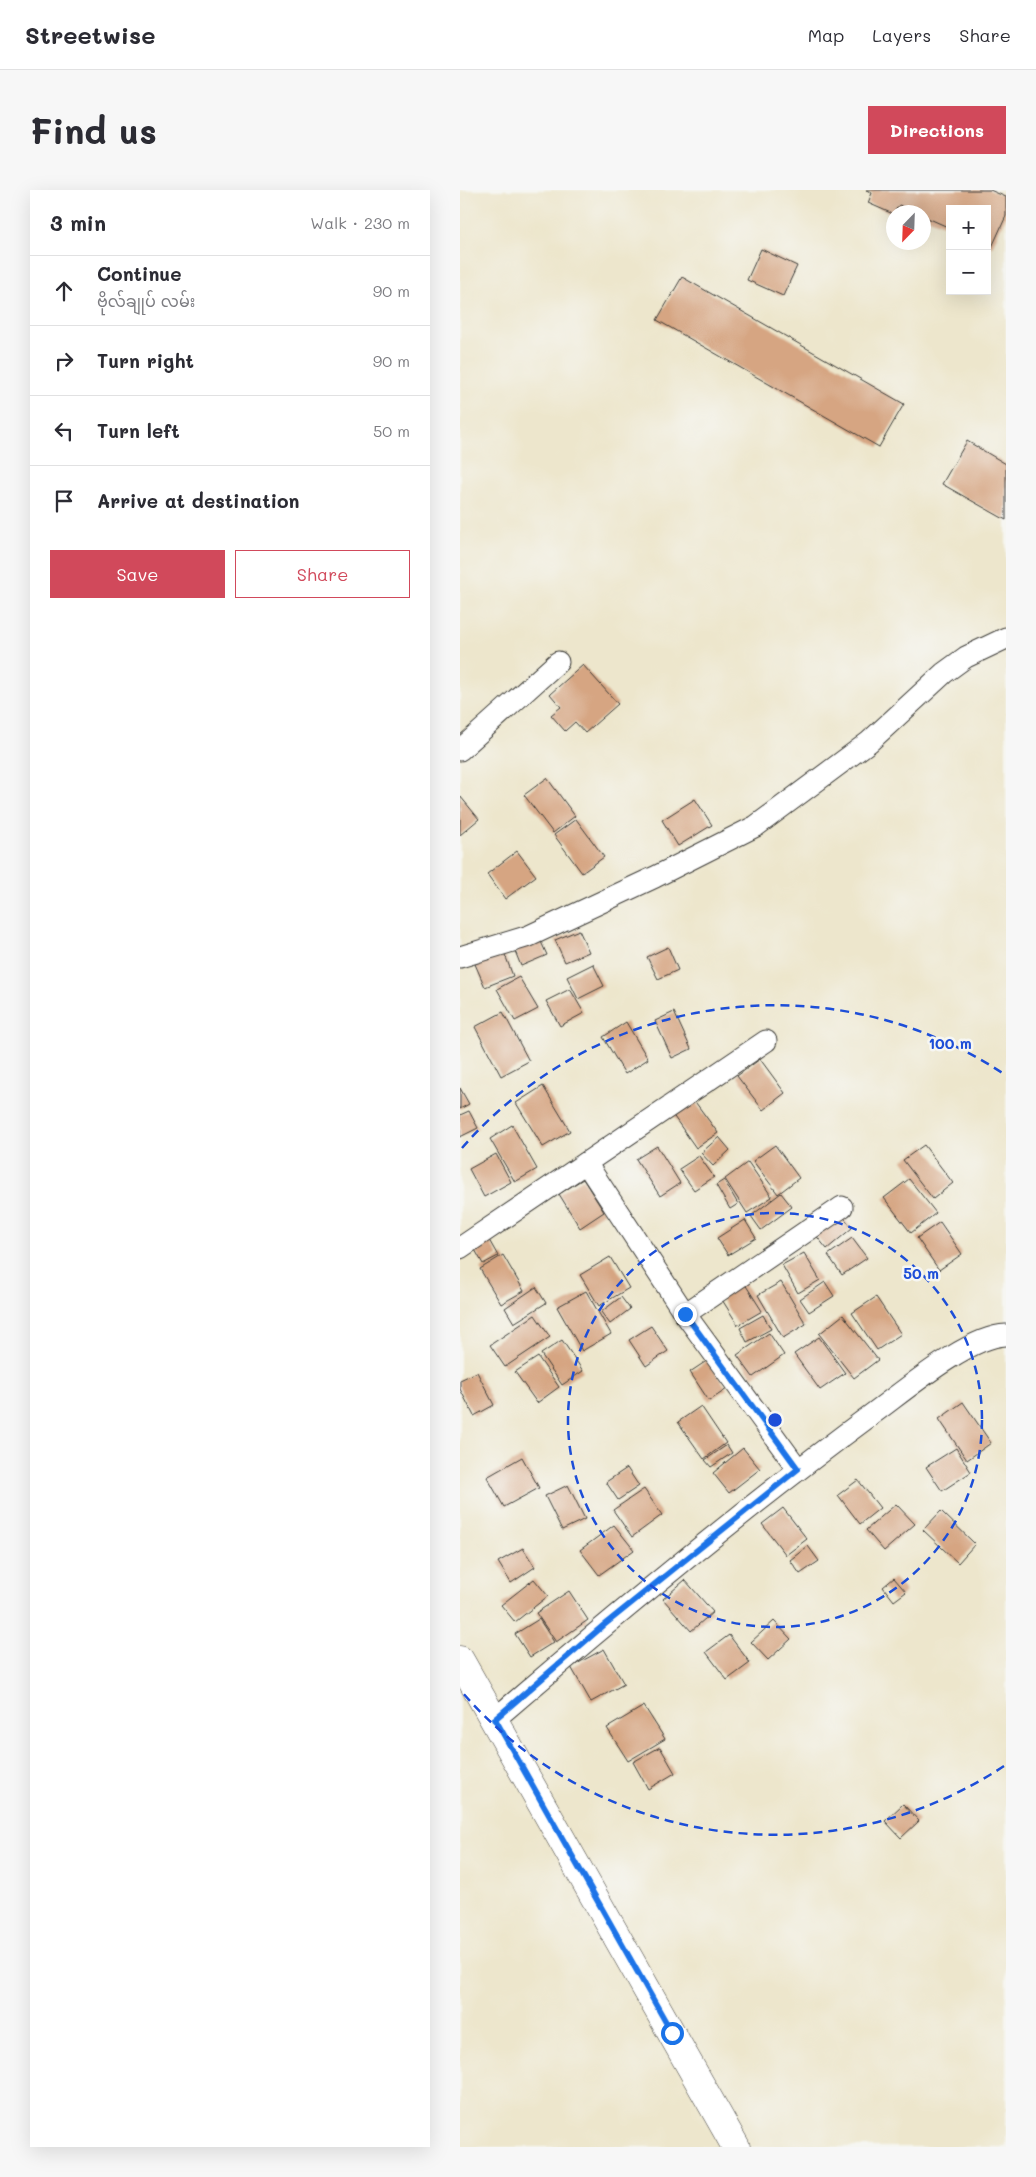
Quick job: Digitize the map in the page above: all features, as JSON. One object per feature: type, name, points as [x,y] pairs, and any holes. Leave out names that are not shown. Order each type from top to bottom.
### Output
[{"type":"street","points":[[460,957],[529,936],[655,877],[756,826],[869,742],[944,673],[966,657],[1006,638]]},
{"type":"street","points":[[460,750],[558,662]]},
{"type":"street","points":[[460,1248],[766,1042]]},
{"type":"street","points":[[586,1163],[685,1314],[798,1469]]},
{"type":"street","points":[[685,1314],[842,1207]]},
{"type":"street","points":[[495,1719],[604,1625],[798,1469],[924,1376],[969,1347],[997,1335],[1006,1335]]},
{"type":"street","points":[[460,1660],[736,2147]]},
{"type":"building","points":[[866,190],[990,190],[1006,197],[1006,216],[992,247],[991,205],[946,205],[946,226],[931,220],[931,205],[886,205],[886,211],[868,203],[872,193]]},
{"type":"building","points":[[761,249],[797,266],[783,296],[747,280]]},
{"type":"building","points":[[682,277],[904,404],[879,447],[657,320]]},
{"type":"building","points":[[967,441],[1006,464],[1006,520],[942,484]]},
{"type":"building","points":[[583,665],[618,704],[585,733],[575,722],[565,731],[551,715],[561,707],[550,694]]},
{"type":"building","points":[[547,778],[575,816],[553,833],[524,795]]},
{"type":"building","points":[[460,796],[479,819],[460,835]]},
{"type":"building","points":[[695,799],[712,825],[678,846],[662,820]]},
{"type":"building","points":[[576,819],[604,857],[582,873],[554,835]]},
{"type":"building","points":[[517,851],[536,876],[505,899],[487,874]]},
{"type":"building","points":[[579,930],[589,952],[565,962],[555,940]]},
{"type":"building","points":[[538,935],[547,955],[521,966],[513,946]]},
{"type":"building","points":[[668,947],[678,970],[658,979],[647,957]]},
{"type":"building","points":[[504,952],[513,976],[485,987],[475,964]]},
{"type":"building","points":[[593,964],[604,986],[578,999],[567,977]]},
{"type":"building","points":[[519,977],[538,1009],[515,1021],[497,989]]},
{"type":"building","points":[[570,989],[584,1013],[560,1026],[546,1001]]},
{"type":"building","points":[[503,1012],[529,1061],[501,1076],[475,1027]]},
{"type":"building","points":[[674,1012],[691,1049],[672,1058],[655,1021]]},
{"type":"building","points":[[626,1022],[648,1059],[625,1074],[603,1037]]},
{"type":"building","points":[[760,1059],[785,1093],[763,1110],[737,1076]]},
{"type":"building","points":[[543,1086],[570,1131],[543,1147],[516,1103]]},
{"type":"building","points":[[460,1088],[469,1104],[460,1109]]},
{"type":"building","points":[[693,1099],[718,1133],[696,1148],[672,1114]]},
{"type":"building","points":[[469,1111],[478,1128],[460,1137],[460,1115]]},
{"type":"building","points":[[512,1125],[537,1169],[515,1182],[490,1139]]},
{"type":"building","points":[[719,1137],[730,1150],[713,1166],[701,1153]]},
{"type":"building","points":[[775,1145],[799,1178],[778,1194],[753,1161]]},
{"type":"building","points":[[924,1145],[953,1183],[933,1199],[903,1160]]},
{"type":"building","points":[[657,1146],[680,1183],[660,1196],[636,1159]]},
{"type":"building","points":[[496,1154],[511,1182],[484,1197],[469,1169]]},
{"type":"building","points":[[699,1156],[714,1177],[694,1190],[679,1169]]},
{"type":"building","points":[[748,1162],[772,1197],[747,1213],[725,1179]]},
{"type":"building","points":[[583,1179],[604,1212],[580,1228],[559,1194]]},
{"type":"building","points":[[909,1179],[936,1213],[911,1233],[884,1198]]},
{"type":"building","points":[[724,1180],[738,1204],[730,1209],[716,1185]]},
{"type":"building","points":[[781,1193],[792,1207],[761,1230],[751,1216]]},
{"type":"building","points":[[840,1212],[852,1228],[827,1249],[814,1233]]},
{"type":"building","points":[[745,1220],[756,1238],[728,1255],[717,1238]]},
{"type":"building","points":[[940,1222],[962,1254],[939,1270],[917,1238]]},
{"type":"building","points":[[852,1238],[867,1258],[842,1275],[828,1255]]},
{"type":"building","points":[[489,1240],[498,1256],[483,1264],[474,1248]]},
{"type":"building","points":[[804,1253],[820,1280],[798,1293],[782,1265]]},
{"type":"building","points":[[503,1255],[524,1291],[501,1304],[480,1269]]},
{"type":"building","points":[[610,1257],[629,1288],[599,1306],[580,1275]]},
{"type":"building","points":[[743,1281],[762,1311],[738,1325],[719,1295]]},
{"type":"building","points":[[781,1282],[806,1324],[783,1338],[758,1295]]},
{"type":"building","points":[[825,1282],[834,1296],[809,1312],[800,1299]]},
{"type":"building","points":[[536,1287],[546,1303],[514,1323],[505,1308]]},
{"type":"building","points":[[586,1291],[611,1334],[582,1351],[557,1307]]},
{"type":"building","points":[[621,1297],[630,1309],[610,1324],[601,1312]]},
{"type":"building","points":[[876,1297],[901,1334],[877,1350],[852,1313]]},
{"type":"building","points":[[535,1315],[550,1337],[505,1367],[490,1345]]},
{"type":"building","points":[[763,1315],[771,1329],[747,1342],[740,1328]]},
{"type":"building","points":[[843,1315],[878,1360],[854,1378],[819,1334]]},
{"type":"building","points":[[651,1326],[668,1351],[646,1366],[629,1340]]},
{"type":"building","points":[[769,1333],[784,1355],[753,1377],[737,1355]]},
{"type":"building","points":[[819,1337],[845,1373],[820,1390],[794,1354]]},
{"type":"building","points":[[562,1340],[583,1371],[562,1385],[541,1354]]},
{"type":"building","points":[[538,1357],[559,1387],[537,1403],[515,1372]]},
{"type":"building","points":[[708,1360],[727,1389],[709,1401],[690,1372]]},
{"type":"building","points":[[477,1372],[494,1405],[474,1416],[460,1389],[460,1380]]},
{"type":"building","points":[[963,1402],[991,1443],[967,1460],[939,1419]]},
{"type":"building","points":[[701,1406],[726,1443],[704,1459],[678,1422]]},
{"type":"building","points":[[727,1445],[732,1453],[711,1467],[705,1460]]},
{"type":"building","points":[[743,1448],[760,1469],[729,1493],[713,1473]]},
{"type":"building","points":[[956,1448],[971,1472],[942,1491],[926,1467]]},
{"type":"building","points":[[522,1457],[539,1488],[504,1507],[487,1477]]},
{"type":"building","points":[[627,1468],[639,1486],[618,1500],[606,1482]]},
{"type":"building","points":[[858,1480],[880,1508],[860,1524],[838,1495]]},
{"type":"building","points":[[568,1485],[585,1519],[562,1530],[545,1496]]},
{"type":"building","points":[[644,1489],[662,1515],[632,1537],[613,1510]]},
{"type":"building","points":[[896,1504],[915,1524],[884,1551],[866,1530]]},
{"type":"building","points":[[783,1508],[807,1539],[786,1555],[762,1524]]},
{"type":"building","points":[[941,1511],[975,1544],[958,1563],[923,1530]]},
{"type":"building","points":[[614,1525],[634,1550],[599,1575],[580,1550]]},
{"type":"building","points":[[808,1546],[819,1561],[800,1574],[790,1560]]},
{"type":"building","points":[[523,1548],[535,1567],[511,1583],[498,1562]]},
{"type":"building","points":[[894,1578],[906,1592],[894,1601],[883,1587]]},
{"type":"building","points":[[534,1579],[548,1596],[515,1622],[501,1605]]},
{"type":"building","points":[[685,1580],[713,1612],[691,1631],[663,1599]]},
{"type":"building","points":[[569,1591],[588,1620],[556,1642],[536,1613]]},
{"type":"building","points":[[539,1619],[554,1642],[530,1657],[515,1634]]},
{"type":"building","points":[[774,1621],[791,1639],[768,1660],[751,1642]]},
{"type":"building","points":[[729,1635],[750,1663],[727,1680],[706,1652]]},
{"type":"building","points":[[604,1649],[624,1684],[591,1702],[571,1667]]},
{"type":"building","points":[[644,1706],[665,1739],[628,1761],[607,1728]]},
{"type":"building","points":[[660,1747],[675,1773],[648,1789],[633,1762]]},
{"type":"building","points":[[903,1804],[919,1821],[901,1838],[885,1821]]},
{"type":"route","points":[[672,2033],[495,1719],[604,1625],[798,1469],[685,1314]]}]
